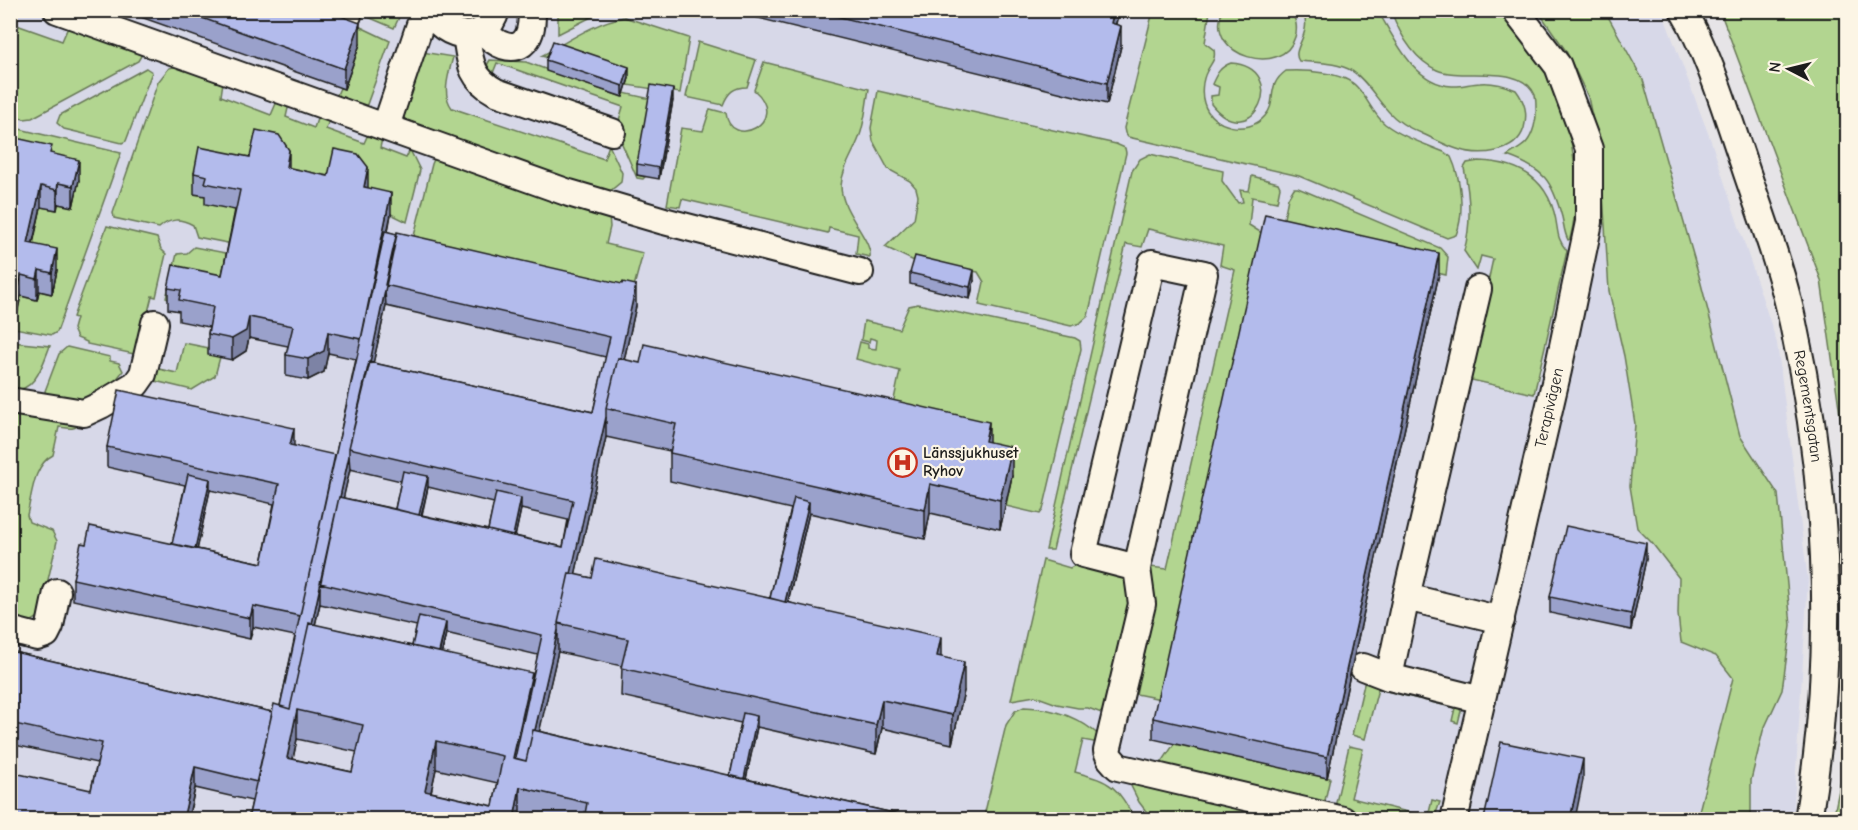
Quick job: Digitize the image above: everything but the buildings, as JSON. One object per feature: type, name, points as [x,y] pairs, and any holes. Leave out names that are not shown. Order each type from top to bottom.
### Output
[{"type":"street","points":[[57,10],[569,193],[664,221],[860,272]]},
{"type":"street","points":[[386,126],[425,10]]},
{"type":"street","points":[[430,10],[433,18],[446,30],[482,25]]},
{"type":"street","points":[[482,25],[498,44],[508,47],[519,45],[526,40],[531,28],[532,10]]},
{"type":"street","name":"Terapivägen","points":[[1454,819],[1558,370],[1588,222],[1589,149],[1558,66],[1515,10]]},
{"type":"street","name":"Regementsgatan","points":[[1683,10],[1691,23],[1710,70],[1766,231],[1793,321],[1813,429],[1826,570],[1822,705],[1815,777],[1808,819]]},
{"type":"street","points":[[482,25],[472,68],[476,77],[485,86],[496,92],[612,132]]},
{"type":"street","points":[[1137,568],[1083,554],[1152,263],[1204,274],[1137,568],[1142,604],[1107,751],[1110,759],[1118,767],[1343,819]]},
{"type":"street","points":[[1389,677],[1478,289]]},
{"type":"street","points":[[10,401],[84,413],[101,405],[136,384],[140,379],[155,323]]},
{"type":"street","points":[[10,630],[37,636],[46,634],[50,626],[57,592]]},
{"type":"street","points":[[1406,597],[1501,620]]},
{"type":"street","points":[[1363,667],[1389,677],[1482,700]]},
{"type":"shaded area","name":"Länssjukhuset Ryhov","points":[[10,11],[1662,11],[1711,141],[1777,343],[1808,580],[1793,819],[11,819]]},
{"type":"green space","points":[[558,10],[603,11],[558,34]]},
{"type":"green space","points":[[354,11],[402,11],[394,28]]},
{"type":"green space","points":[[1153,11],[1210,11],[1205,43],[1214,50],[1214,56],[1204,79],[1202,95],[1208,112],[1222,123],[1240,127],[1258,122],[1269,111],[1276,82],[1286,71],[1324,73],[1351,82],[1385,124],[1451,157],[1461,196],[1459,226],[1456,235],[1447,238],[1299,176],[1128,137],[1124,128]]},
{"type":"green space","points":[[1222,11],[1290,11],[1296,23],[1295,37],[1288,50],[1276,57],[1262,59],[1248,57],[1234,50],[1225,40],[1220,27]]},
{"type":"green space","points":[[1303,11],[1379,11],[1409,61],[1428,78],[1439,84],[1452,86],[1489,83],[1516,90],[1524,103],[1526,113],[1520,137],[1505,148],[1485,153],[1475,152],[1440,142],[1405,125],[1392,116],[1352,71],[1333,64],[1299,61],[1297,52],[1305,27]]},
{"type":"green space","points":[[1391,11],[1499,11],[1514,27],[1549,77],[1566,122],[1572,145],[1576,194],[1570,239],[1568,240],[1554,194],[1545,178],[1530,166],[1507,156],[1526,143],[1534,127],[1535,95],[1528,85],[1504,75],[1461,74],[1437,70],[1414,53]]},
{"type":"green space","points":[[1538,11],[1605,11],[1643,80],[1698,272],[1740,436],[1778,494],[1791,625],[1782,690],[1763,731],[1751,780],[1751,819],[1697,819],[1733,678],[1716,656],[1681,642],[1678,614],[1679,578],[1652,543],[1637,528],[1630,486],[1635,424],[1624,356],[1609,291],[1601,160],[1588,97],[1566,51]]},
{"type":"green space","points":[[1720,11],[1847,11],[1847,464],[1821,280]]},
{"type":"green space","points":[[624,17],[689,38],[680,93],[627,85],[629,78],[541,56],[592,28]]},
{"type":"green space","points":[[348,21],[390,41],[366,107],[336,97],[340,88],[344,89]]},
{"type":"green space","points":[[11,23],[62,41],[69,25],[139,51],[141,56],[138,61],[32,118],[11,116]]},
{"type":"green space","points":[[698,42],[756,60],[747,87],[732,91],[723,105],[686,97]]},
{"type":"green space","points":[[422,52],[453,57],[446,90],[452,108],[604,159],[609,145],[622,173],[621,182],[609,192],[601,192],[411,129],[403,116],[402,106]]},
{"type":"green space","points":[[490,60],[526,62],[622,97],[624,93],[651,99],[637,175],[645,177],[637,178],[616,130],[623,107],[497,63],[491,78],[487,69]]},
{"type":"green space","points":[[764,62],[869,89],[861,132],[841,186],[846,206],[866,242],[870,257],[856,254],[858,235],[829,228],[828,233],[682,199],[680,207],[667,205],[681,128],[703,131],[710,109],[726,113],[730,124],[737,130],[746,131],[755,128],[762,121],[766,112],[764,102],[754,90]]},
{"type":"green space","points":[[1231,63],[1249,68],[1260,78],[1263,91],[1260,104],[1252,115],[1240,120],[1226,117],[1211,104],[1211,96],[1218,95],[1219,87],[1212,84],[1221,69]]},
{"type":"green space","points":[[178,66],[223,82],[221,96],[271,115],[278,99],[289,104],[286,117],[314,128],[319,113],[330,117],[326,129],[364,143],[370,130],[383,134],[380,148],[406,158],[410,150],[420,170],[407,222],[391,214],[250,178],[207,197],[240,211],[233,244],[197,237],[193,225],[184,221],[171,221],[159,228],[114,218],[113,213],[158,82],[169,68]]},
{"type":"green space","points":[[146,68],[152,72],[126,141],[122,143],[64,129],[57,123],[60,115]]},
{"type":"green space","points":[[878,91],[1116,144],[1125,148],[1126,153],[1088,316],[1080,323],[1071,326],[979,305],[984,282],[978,272],[912,260],[885,247],[914,219],[918,196],[916,188],[910,181],[888,169],[873,141],[871,128]]},
{"type":"green space","points":[[11,127],[121,153],[57,332],[52,335],[14,328],[21,296],[36,300],[39,291],[52,294],[57,270],[28,263],[41,207],[57,210],[11,176]]},
{"type":"green space","points":[[1150,154],[1223,171],[1222,181],[1238,203],[1243,202],[1240,190],[1249,191],[1252,176],[1278,183],[1280,187],[1277,202],[1252,197],[1249,225],[1265,235],[1161,699],[1136,694],[1151,622],[1147,571],[1150,567],[1167,569],[1235,270],[1220,265],[1223,246],[1148,229],[1142,247],[1126,244],[1053,550],[1046,550],[1132,171],[1140,159]]},
{"type":"green space","points":[[435,157],[609,216],[610,227],[606,244],[643,253],[629,305],[409,256]]},
{"type":"green space","points":[[1479,161],[1516,168],[1535,180],[1549,200],[1559,237],[1567,251],[1534,394],[1467,379],[1493,259],[1481,256],[1477,270],[1464,251],[1469,210],[1464,168],[1467,163]]},
{"type":"green space","points":[[1294,188],[1440,248],[1448,257],[1446,275],[1280,238],[1288,198]]},
{"type":"green space","points":[[107,226],[157,238],[161,249],[166,254],[156,297],[152,296],[138,352],[134,354],[87,344],[77,338],[73,329],[76,318],[73,317]]},
{"type":"green space","points":[[194,247],[231,254],[222,296],[170,300],[166,298],[177,254],[187,253]]},
{"type":"green space","points":[[918,304],[1075,338],[1080,341],[1081,349],[1043,510],[1040,514],[1006,506],[1012,476],[888,428],[900,371],[856,359],[860,342],[868,344],[868,348],[876,349],[877,340],[870,338],[869,342],[861,340],[864,321],[899,329],[909,306]]},
{"type":"green space","points":[[11,342],[50,346],[41,369],[32,382],[20,390],[11,391]]},
{"type":"green space","points":[[184,343],[209,348],[220,357],[215,376],[192,390],[155,381],[152,375],[154,368],[177,373]]},
{"type":"green space","points":[[67,347],[110,357],[110,361],[119,363],[123,371],[116,380],[119,383],[87,403],[46,396],[45,391],[59,354]]},
{"type":"green space","points":[[11,409],[81,422],[74,428],[59,427],[53,455],[41,466],[34,481],[27,515],[29,522],[52,531],[57,541],[41,610],[37,618],[29,623],[11,622]]},
{"type":"green space","points":[[1043,560],[1070,568],[1077,564],[1124,577],[1130,587],[1132,598],[1107,715],[1088,708],[1057,704],[1035,696],[1011,700]]},
{"type":"green space","points":[[1365,680],[1455,702],[1461,711],[1458,723],[1452,721],[1455,708],[1378,689],[1365,739],[1352,735]]},
{"type":"green space","points":[[1024,707],[1046,709],[1066,715],[1085,725],[1102,738],[1099,743],[1083,740],[1075,772],[1098,779],[1112,787],[1118,792],[1135,819],[983,820],[1006,725],[1015,711]]},
{"type":"green space","points":[[1174,744],[1330,778],[1324,805],[1158,768]]},
{"type":"green space","points":[[1349,746],[1363,749],[1351,798],[1428,817],[1432,800],[1440,802],[1434,819],[1389,819],[1335,807]]},
{"type":"green space","points":[[1847,751],[1847,819],[1833,819]]},
{"type":"green space","points":[[1140,781],[1298,819],[1152,819],[1139,802],[1131,786]]},
{"type":"place","name":"Länssjukhuset Ryhov","points":[[902,462]]}]
